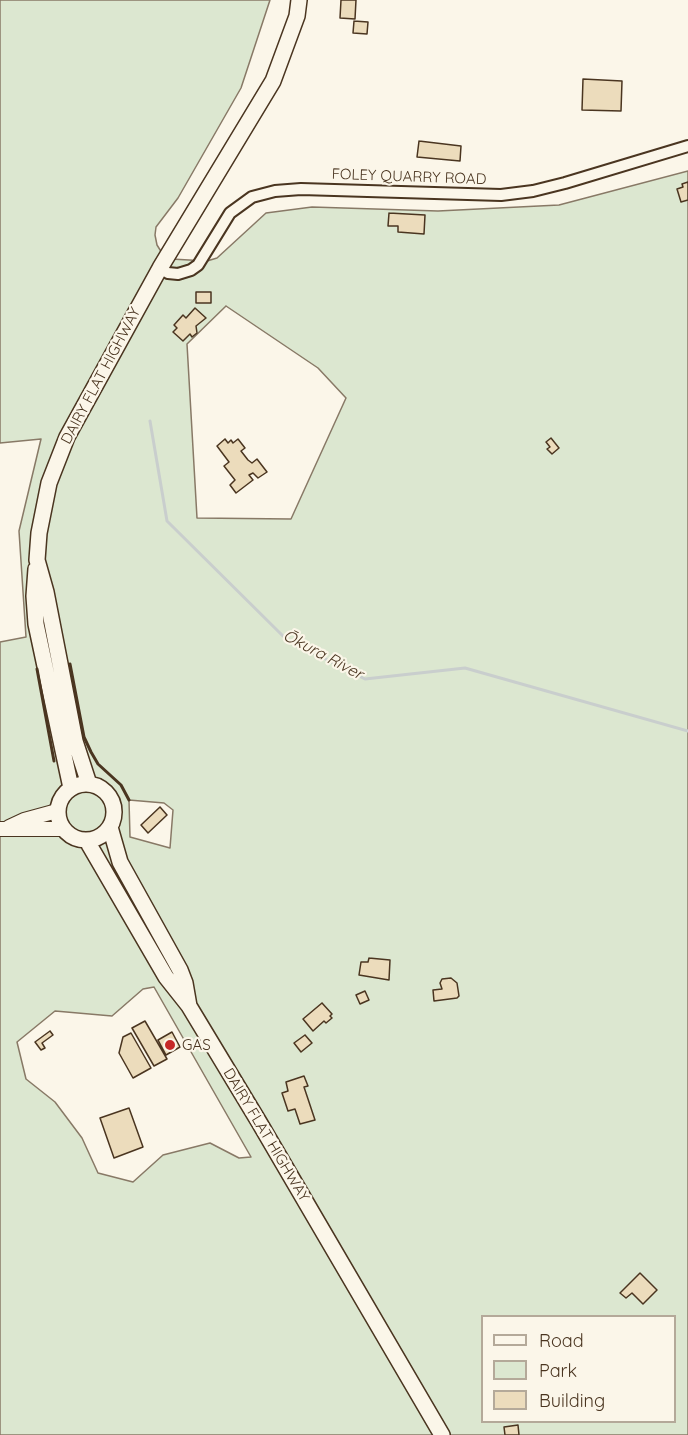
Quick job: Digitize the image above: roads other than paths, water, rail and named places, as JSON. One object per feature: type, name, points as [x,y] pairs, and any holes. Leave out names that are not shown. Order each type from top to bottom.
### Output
[{"type":"main road","name":"DAIRY FLAT HIGHWAY","points":[[89,784],[75,741],[46,592],[37,560],[39,533],[49,483],[57,459],[160,268],[273,81],[297,16],[299,0]]},
{"type":"main road","points":[[37,560],[34,596],[36,624],[70,788]]},
{"type":"main road","points":[[79,784],[98,786],[111,799],[114,818],[105,834],[87,841],[78,840],[69,836],[63,829],[58,821],[57,812],[63,794],[70,788],[79,784]]},
{"type":"main road","points":[[3,829],[24,820],[57,812]]},
{"type":"main road","name":"DAIRY FLAT HIGHWAY","points":[[110,827],[120,862],[180,970],[189,1005],[442,1435]]},
{"type":"main road","points":[[3,829],[63,829]]},
{"type":"main road","points":[[87,841],[166,977],[189,1005]]},
{"type":"street","name":"FOLEY QUARRY ROAD","points":[[160,268],[168,273],[178,274],[191,270],[198,265],[230,213],[252,197],[275,191],[301,189],[501,195],[565,183],[688,146]]},
{"type":"waterway","name":"Ōkura River","points":[[150,421],[167,521],[286,639],[365,679],[465,668],[688,731]]},
{"type":"place","name":"GAS","points":[[170,1045]]}]
